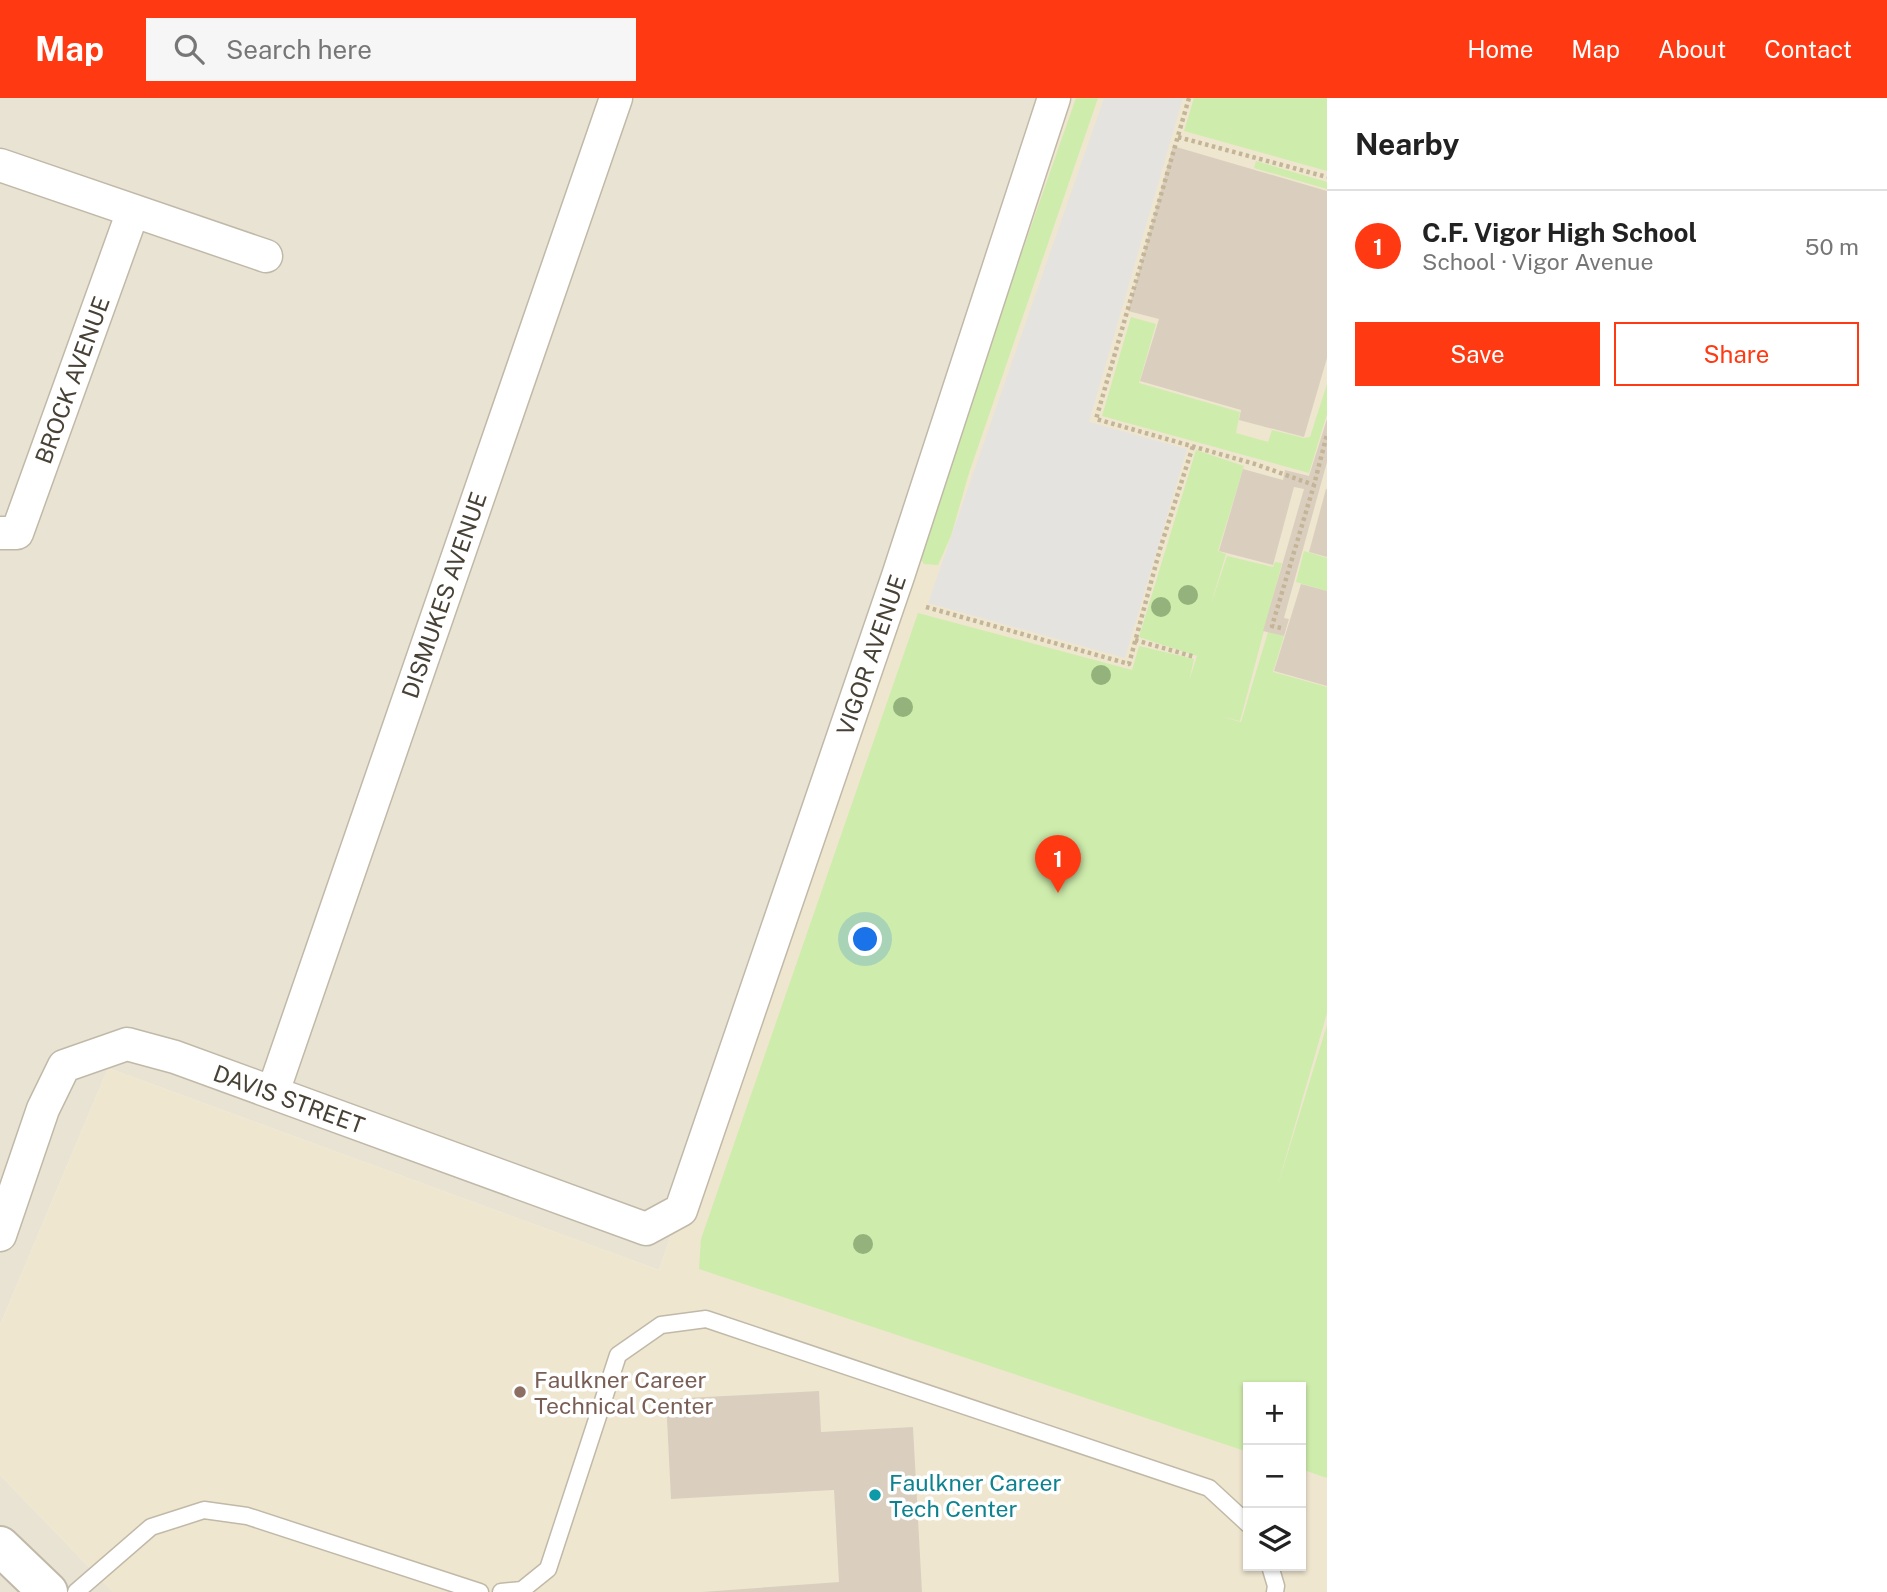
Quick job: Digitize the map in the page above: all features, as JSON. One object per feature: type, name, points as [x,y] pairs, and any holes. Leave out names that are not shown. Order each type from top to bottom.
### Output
[{"type":"street","name":"DISMUKES AVENUE","points":[[273,1093],[616,98]]},
{"type":"street","name":"VIGOR AVENUE","points":[[681,1210],[898,576],[1054,98]]},
{"type":"street","points":[[0,165],[266,256]]},
{"type":"street","name":"BROCK AVENUE","points":[[0,533],[17,533],[133,211]]},
{"type":"street","name":"DAVIS STREET","points":[[0,1235],[43,1109],[64,1066],[127,1044],[175,1057],[646,1229],[681,1210]]},
{"type":"street","points":[[0,1546],[48,1592]]},
{"type":"lane","points":[[501,1592],[522,1590],[548,1569],[618,1354],[661,1325],[706,1319],[1209,1488],[1243,1519]]},
{"type":"lane","points":[[76,1592],[151,1527],[204,1510],[247,1516],[480,1592]]},
{"type":"lane","points":[[1272,1571],[1275,1592]]},
{"type":"path","points":[[1189,98],[1096,419],[1194,446],[1314,485]]},
{"type":"path","points":[[1178,137],[1327,177]]},
{"type":"path","points":[[1281,628],[1272,626],[1327,435]]},
{"type":"path","points":[[926,607],[1129,664],[1160,550],[1194,446]]},
{"type":"path","points":[[1136,640],[1195,657]]},
{"type":"shaded area","points":[[0,98],[1054,98],[659,1270],[108,1068],[0,1325]]},
{"type":"shaded area","points":[[1054,98],[1327,98],[1327,1592],[113,1592],[0,1475],[0,1325],[108,1068],[659,1270]]},
{"type":"shaded area","points":[[1104,98],[1183,98],[1089,422],[1187,449],[1125,658],[928,603]]},
{"type":"shaded area","points":[[0,1475],[113,1592],[0,1592]]},
{"type":"green space","points":[[1076,98],[1098,98],[969,473],[951,536],[938,565],[924,564],[917,553]]},
{"type":"green space","points":[[1194,98],[1327,98],[1327,171],[1184,131]]},
{"type":"green space","points":[[1256,161],[1327,182],[1327,189],[1254,168]]},
{"type":"green space","points":[[1131,317],[1156,324],[1139,383],[1240,412],[1236,433],[1268,442],[1272,430],[1310,437],[1327,384],[1327,414],[1309,473],[1102,416]]},
{"type":"green space","points":[[1196,450],[1244,466],[1218,551],[1226,554],[1210,607],[1227,556],[1273,567],[1275,562],[1282,563],[1240,721],[1219,716],[1241,722],[1268,632],[1284,636],[1273,672],[1327,687],[1327,1013],[1277,1188],[1327,1025],[1327,1478],[1306,1471],[1306,1382],[1243,1382],[1243,1450],[699,1269],[701,1239],[918,613],[1132,670],[1139,646],[1194,659],[1189,681],[1197,656],[1139,637]]},
{"type":"green space","points":[[1304,551],[1327,558],[1327,591],[1296,582]]},
{"type":"building","points":[[1173,146],[1327,191],[1327,358],[1304,437],[1239,420],[1241,410],[1140,381],[1159,319],[1128,311]]},
{"type":"building","points":[[1327,419],[1327,462],[1284,618],[1289,619],[1284,636],[1263,631],[1304,489],[1294,487],[1273,565],[1219,551],[1243,469],[1283,480],[1285,470],[1309,476]]},
{"type":"building","points":[[1327,489],[1327,557],[1309,552]]},
{"type":"building","points":[[1301,584],[1327,591],[1327,686],[1274,671]]},
{"type":"building","name":"Faulkner Career Tech Center","points":[[819,1391],[821,1432],[913,1427],[922,1592],[702,1592],[839,1582],[834,1490],[671,1499],[666,1399]]},
{"type":"place","name":"C.F. Vigor High School","points":[[1058,893]]},
{"type":"place","name":"Faulkner Career Technical Center","points":[[520,1392]]},
{"type":"place","name":"Faulkner Career Tech Center","points":[[875,1495]]}]
